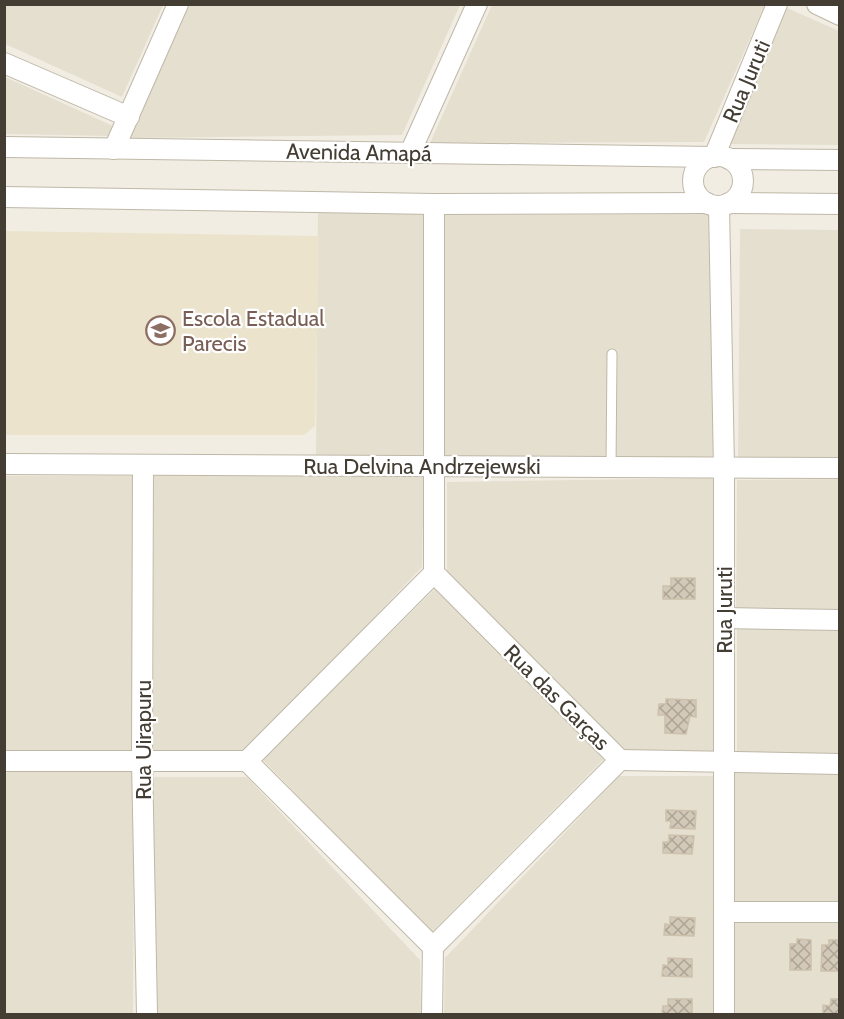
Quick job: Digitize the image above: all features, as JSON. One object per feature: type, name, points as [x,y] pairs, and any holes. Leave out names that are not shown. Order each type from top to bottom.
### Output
[{"type":"street","points":[[114,149],[178,4]]},
{"type":"street","points":[[410,153],[477,4]]},
{"type":"street","name":"Rua Juruti","points":[[721,158],[777,4]]},
{"type":"street","points":[[817,4],[840,15]]},
{"type":"street","points":[[4,63],[129,117]]},
{"type":"street","name":"Avenida Amapá","points":[[4,147],[840,160]]},
{"type":"street","points":[[721,158],[736,164],[742,179],[738,195],[718,204],[697,195],[693,180],[700,164],[721,158]]},
{"type":"street","points":[[4,197],[434,204],[840,204]]},
{"type":"street","points":[[4,760],[247,760],[434,573],[436,466],[434,204]]},
{"type":"street","name":"Rua Juruti","points":[[718,204],[724,468],[724,1014]]},
{"type":"street","name":"Rua Delvina Andrzejewski","points":[[4,464],[840,468]]},
{"type":"street","name":"Rua Uirapuru","points":[[143,465],[142,760],[147,1014]]},
{"type":"street","name":"Rua das Garças","points":[[433,947],[620,760],[434,573]]},
{"type":"street","points":[[724,618],[840,620]]},
{"type":"street","points":[[247,760],[433,947],[432,1014]]},
{"type":"street","points":[[620,760],[840,764]]},
{"type":"street","points":[[724,912],[840,912]]},
{"type":"lane","points":[[611,467],[612,354]]},
{"type":"shaded area","points":[[5,4],[163,5],[122,97],[5,44]]},
{"type":"shaded area","points":[[492,4],[765,5],[704,142],[430,143]]},
{"type":"shaded area","points":[[187,5],[460,5],[402,135],[128,138]]},
{"type":"shaded area","points":[[785,7],[839,31],[839,145],[724,144]]},
{"type":"shaded area","points":[[5,77],[113,126],[109,136],[5,134]]},
{"type":"shaded area","points":[[318,208],[428,209],[426,456],[316,455]]},
{"type":"shaded area","points":[[713,214],[713,457],[445,458],[445,215]]},
{"type":"shaded area","points":[[740,229],[839,230],[839,458],[738,457]]},
{"type":"shaded area","name":"Escola Estadual Parecis","points":[[5,231],[319,236],[315,426],[304,435],[5,435]]},
{"type":"shaded area","points":[[154,472],[424,477],[422,567],[248,750],[153,750]]},
{"type":"shaded area","points":[[5,476],[133,476],[132,754],[5,754]]},
{"type":"shaded area","points":[[717,478],[716,755],[620,755],[447,573],[447,482]]},
{"type":"shaded area","points":[[839,479],[839,611],[736,611],[737,480]]},
{"type":"shaded area","points":[[435,589],[604,759],[431,933],[262,759]]},
{"type":"shaded area","points":[[737,628],[839,628],[839,759],[737,759]]},
{"type":"shaded area","points":[[732,771],[839,771],[839,902],[731,902]]},
{"type":"shaded area","points":[[5,772],[134,772],[133,1014],[5,1014]]},
{"type":"shaded area","points":[[619,776],[715,776],[714,1014],[444,1014],[445,958]]},
{"type":"shaded area","points":[[152,777],[247,777],[420,960],[421,1014],[151,1014]]},
{"type":"shaded area","points":[[732,919],[839,919],[839,1014],[732,1014]]},
{"type":"building","points":[[671,578],[695,578],[695,599],[663,599],[663,586],[671,586]]},
{"type":"building","points":[[666,699],[696,700],[696,717],[690,716],[686,734],[665,733],[665,715],[658,715],[659,704],[666,704]]},
{"type":"building","points":[[666,810],[696,811],[695,829],[670,828],[671,821],[666,821]]},
{"type":"building","points":[[669,835],[694,836],[692,854],[663,853],[663,842],[669,842]]},
{"type":"building","points":[[670,917],[695,918],[694,936],[664,935],[665,924],[670,925]]},
{"type":"building","points":[[797,939],[811,940],[811,970],[790,970],[790,944],[797,944]]},
{"type":"building","points":[[829,940],[840,940],[840,971],[821,971],[822,945],[829,945]]},
{"type":"building","points":[[668,958],[692,959],[692,977],[662,976],[663,965],[668,966]]},
{"type":"building","points":[[668,999],[692,999],[692,1014],[662,1014],[663,1006],[668,1006]]},
{"type":"building","points":[[831,999],[840,999],[840,1014],[823,1014],[823,1005],[830,1006]]},
{"type":"place","name":"Escola Estadual Parecis","points":[[161,331]]}]
